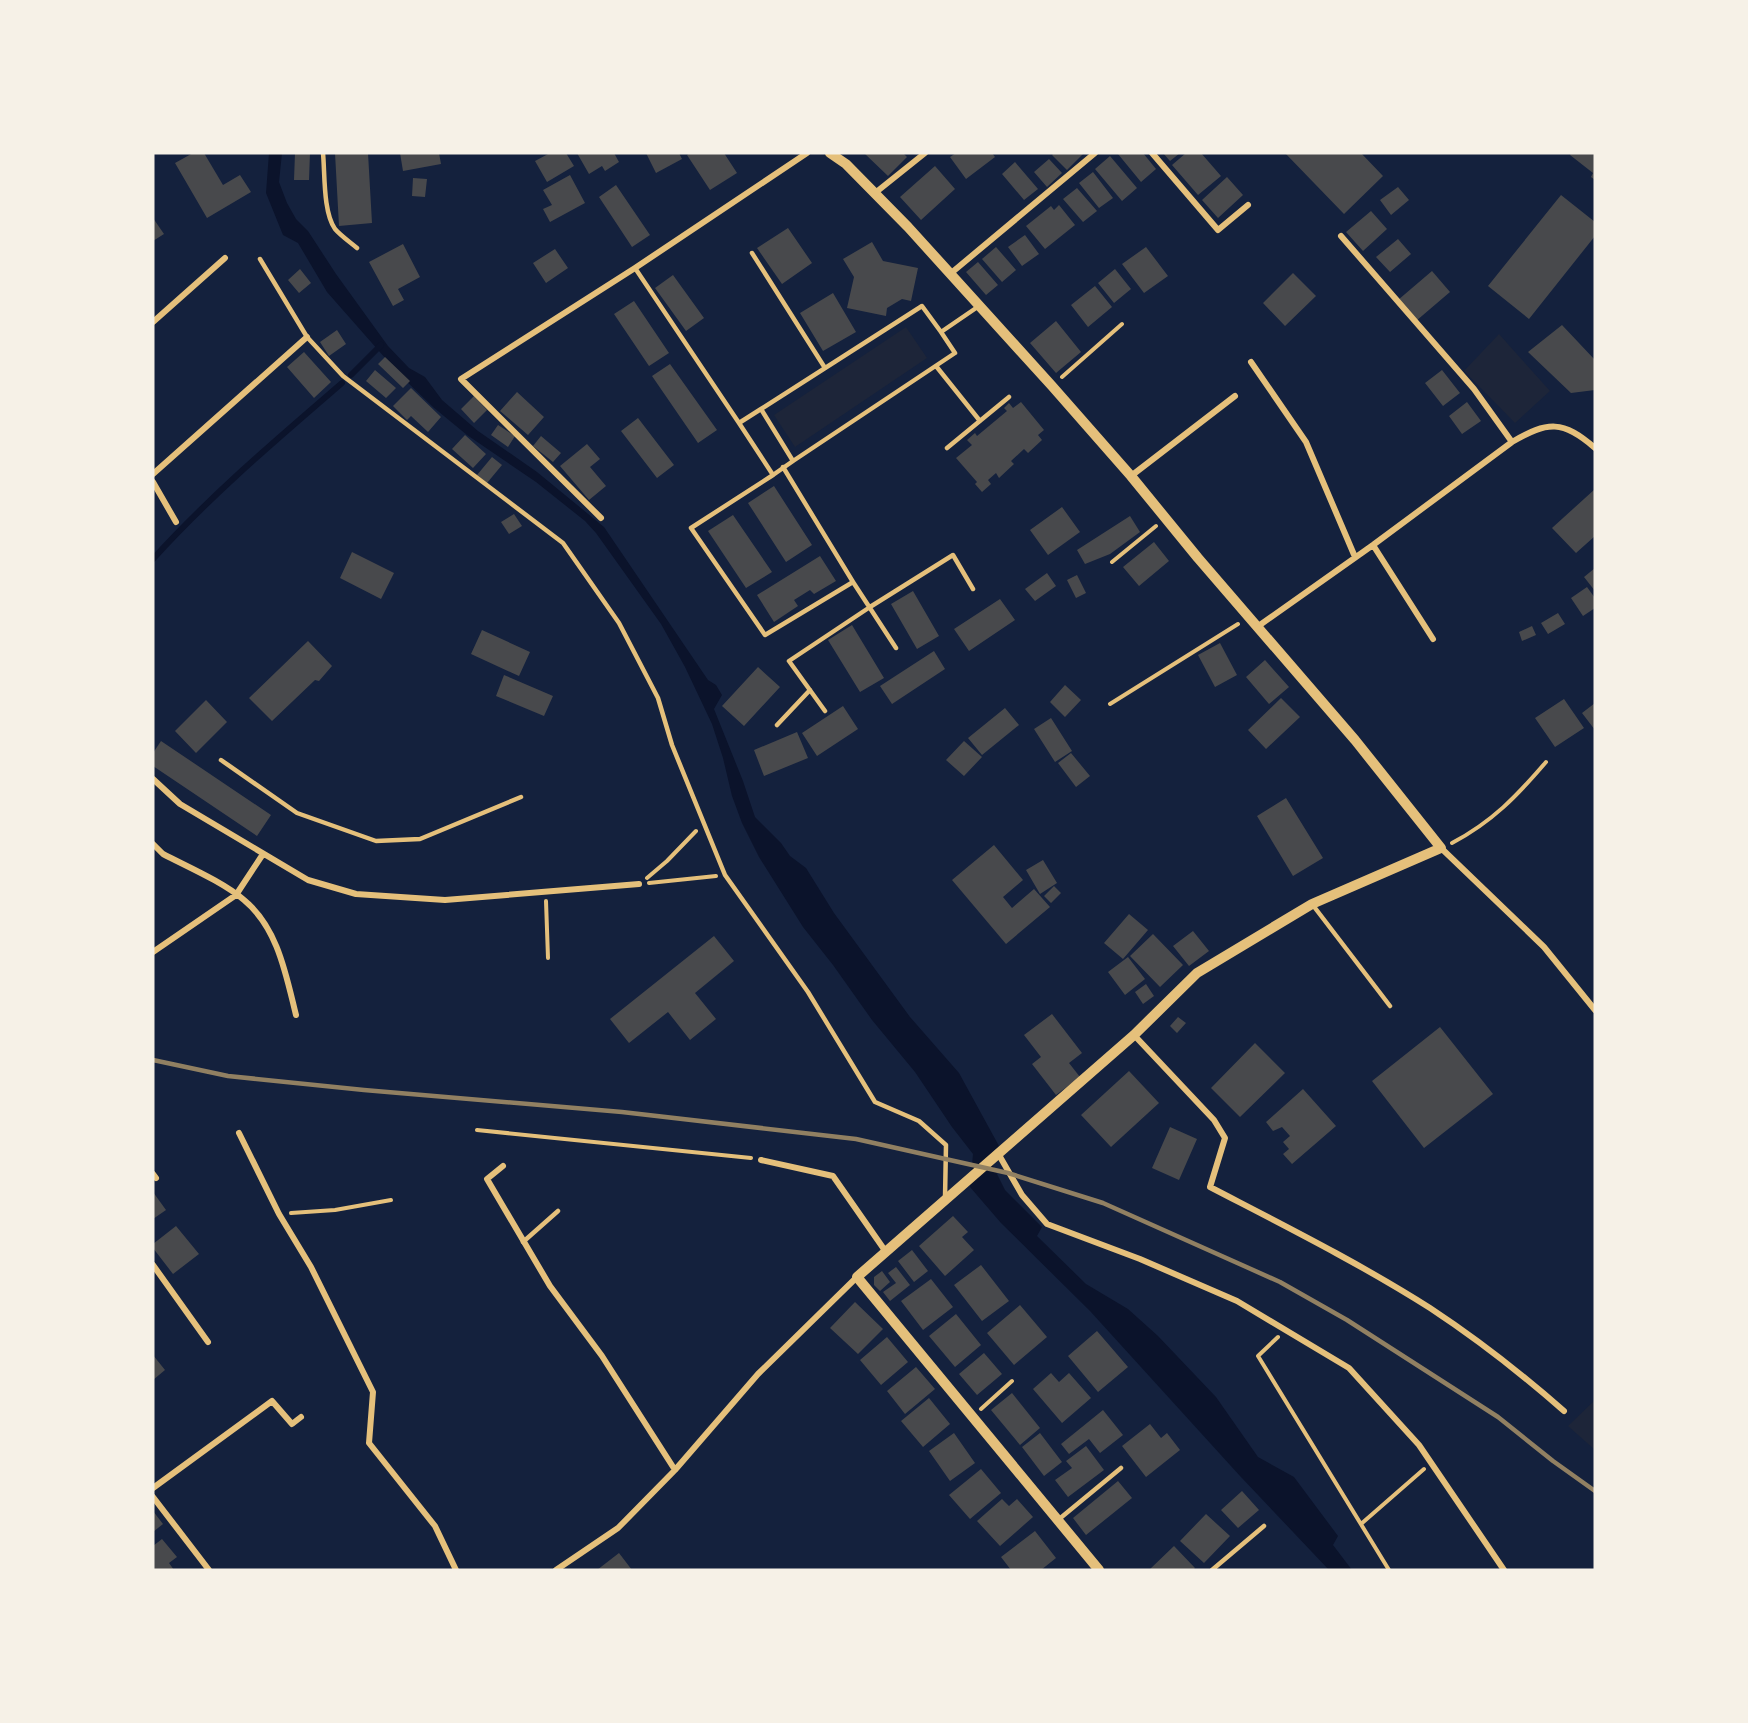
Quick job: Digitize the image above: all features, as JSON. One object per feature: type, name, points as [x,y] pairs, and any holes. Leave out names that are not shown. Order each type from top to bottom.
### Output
[{"type":"street","points":[[602,518],[461,379],[635,268],[807,153]]},
{"type":"street","points":[[830,153],[846,164],[875,193],[1052,386],[1355,740],[1441,848],[1545,947],[1595,1010]]},
{"type":"street","points":[[875,193],[925,153]]},
{"type":"street","points":[[950,274],[1095,153]]},
{"type":"street","points":[[1152,153],[1218,230],[1248,205]]},
{"type":"street","points":[[1341,236],[1474,389],[1512,442]]},
{"type":"street","points":[[153,322],[225,258]]},
{"type":"street","points":[[153,474],[307,337]]},
{"type":"street","points":[[1251,362],[1306,442],[1355,557]]},
{"type":"street","points":[[1131,476],[1235,396]]},
{"type":"street","points":[[1257,627],[1512,442],[1532,430],[1552,425],[1578,433],[1595,448]]},
{"type":"street","points":[[153,482],[176,522]]},
{"type":"street","points":[[1373,545],[1433,639]]},
{"type":"street","points":[[153,779],[180,804],[308,880],[356,894],[445,900],[639,884]]},
{"type":"street","points":[[153,844],[163,854],[243,899],[261,918],[283,959],[296,1015]]},
{"type":"street","points":[[556,1570],[618,1528],[675,1470],[758,1374],[857,1277],[1134,1035],[1197,973],[1312,904],[1441,848]]},
{"type":"street","points":[[153,952],[236,895],[264,854]]},
{"type":"street","points":[[1134,1035],[1214,1120],[1225,1138],[1210,1187],[1340,1254],[1431,1309],[1520,1373],[1564,1411]]},
{"type":"street","points":[[239,1133],[279,1214],[311,1267],[373,1392],[369,1443],[435,1526],[456,1570]]},
{"type":"street","points":[[999,1155],[1022,1196],[1047,1224],[1140,1259],[1237,1301],[1349,1368],[1419,1444],[1504,1570]]},
{"type":"street","points":[[761,1160],[833,1176],[886,1252]]},
{"type":"street","points":[[503,1166],[487,1179],[550,1286],[602,1356],[675,1470]]},
{"type":"street","points":[[153,1265],[208,1342]]},
{"type":"street","points":[[857,1277],[1099,1570]]},
{"type":"street","points":[[153,1488],[272,1401],[292,1424],[301,1417]]},
{"type":"street","points":[[153,1497],[209,1570]]},
{"type":"lane","points":[[323,153],[328,211],[336,229],[357,248]]},
{"type":"lane","points":[[752,253],[825,368]]},
{"type":"lane","points":[[260,259],[307,337],[343,376],[562,543],[619,624],[658,698],[672,745],[725,874],[808,992],[875,1102],[919,1121],[946,1145],[945,1200]]},
{"type":"lane","points":[[635,268],[773,475]]},
{"type":"lane","points":[[739,423],[922,306],[941,332],[955,353],[691,528],[765,635],[853,582]]},
{"type":"lane","points":[[941,332],[979,306]]},
{"type":"lane","points":[[936,366],[980,421]]},
{"type":"lane","points":[[947,448],[1009,397]]},
{"type":"lane","points":[[761,409],[793,461]]},
{"type":"lane","points":[[783,467],[896,648]]},
{"type":"lane","points":[[825,711],[789,661],[952,555],[974,589]]},
{"type":"lane","points":[[777,725],[810,690]]},
{"type":"lane","points":[[220,760],[297,813],[376,842],[420,838],[520,797]]},
{"type":"lane","points":[[1312,904],[1390,1006]]},
{"type":"lane","points":[[523,1242],[558,1211]]},
{"type":"lane","points":[[1058,1520],[1121,1468]]},
{"type":"lane","points":[[1212,1570],[1264,1526]]},
{"type":"path","points":[[1052,386],[1122,324]]},
{"type":"path","points":[[1112,562],[1166,518]]},
{"type":"path","points":[[1110,704],[1248,617]]},
{"type":"path","points":[[1441,848],[1474,831],[1505,807],[1546,762]]},
{"type":"path","points":[[639,884],[667,861],[705,822]]},
{"type":"path","points":[[639,884],[725,874]]},
{"type":"path","points":[[546,891],[548,958]]},
{"type":"path","points":[[477,1130],[761,1160]]},
{"type":"path","points":[[279,1214],[335,1210],[391,1200]]},
{"type":"path","points":[[1286,1330],[1258,1356],[1389,1570]]},
{"type":"path","points":[[973,1417],[1012,1381]]},
{"type":"path","points":[[1361,1524],[1431,1462]]},
{"type":"shaded area","points":[[269,153],[282,153],[279,182],[296,219],[308,231],[388,346],[409,368],[425,377],[442,400],[478,431],[537,472],[604,527],[708,680],[716,685],[722,695],[714,709],[755,817],[781,843],[790,856],[806,868],[834,913],[910,1017],[959,1073],[999,1146],[988,1156],[1005,1190],[1042,1227],[1037,1236],[1086,1284],[1128,1309],[1158,1336],[1216,1397],[1258,1457],[1294,1477],[1338,1536],[1333,1545],[1352,1570],[1329,1570],[1090,1311],[1001,1223],[970,1187],[973,1154],[915,1072],[872,1020],[803,927],[759,857],[732,796],[712,724],[685,667],[661,624],[585,521],[536,482],[467,435],[433,407],[401,376],[327,292],[298,243],[283,235],[266,193]]},
{"type":"shaded area","points":[[906,327],[927,358],[795,447],[774,415]]},
{"type":"shaded area","points":[[1499,334],[1550,391],[1515,423],[1464,371]]},
{"type":"shaded area","points":[[1595,1400],[1595,1450],[1568,1426]]},
{"type":"building","points":[[193,153],[204,153],[223,185],[240,175],[251,192],[207,218],[175,163]]},
{"type":"building","points":[[295,153],[310,153],[309,180],[294,180]]},
{"type":"building","points":[[335,153],[368,153],[372,223],[339,226]]},
{"type":"building","points":[[400,153],[439,153],[441,164],[403,171]]},
{"type":"building","points":[[550,153],[566,153],[574,166],[547,182],[535,161]]},
{"type":"building","points":[[577,153],[614,153],[619,162],[605,171],[602,166],[589,174]]},
{"type":"building","points":[[646,153],[679,153],[682,159],[656,173]]},
{"type":"building","points":[[690,153],[724,153],[737,173],[710,190],[687,155]]},
{"type":"building","points":[[864,153],[903,153],[907,157],[888,176]]},
{"type":"building","points":[[956,153],[992,153],[995,157],[966,179],[950,157]]},
{"type":"building","points":[[1054,153],[1084,153],[1067,170],[1052,155]]},
{"type":"building","points":[[1119,153],[1143,153],[1156,169],[1141,182]]},
{"type":"building","points":[[1163,153],[1180,153],[1170,161]]},
{"type":"building","points":[[1186,153],[1201,153],[1221,176],[1198,195],[1172,165]]},
{"type":"building","points":[[1285,153],[1361,153],[1383,176],[1344,214]]},
{"type":"building","points":[[1571,153],[1595,153],[1595,180],[1591,177],[1593,173],[1570,155]]},
{"type":"building","points":[[1110,156],[1137,188],[1122,201],[1095,169]]},
{"type":"building","points":[[1049,159],[1062,173],[1047,187],[1034,172]]},
{"type":"building","points":[[1015,162],[1038,189],[1024,200],[1002,174]]},
{"type":"building","points":[[935,166],[955,189],[921,220],[900,197]]},
{"type":"building","points":[[1093,172],[1113,198],[1099,208],[1079,183]]},
{"type":"building","points":[[570,175],[585,203],[550,222],[543,209],[552,205],[543,190]]},
{"type":"building","points":[[1227,177],[1243,195],[1218,218],[1202,200]]},
{"type":"building","points":[[413,178],[427,179],[425,197],[412,196]]},
{"type":"building","points":[[616,185],[650,235],[632,247],[599,197]]},
{"type":"building","points":[[1398,187],[1409,200],[1391,215],[1380,200]]},
{"type":"building","points":[[1077,188],[1097,211],[1083,222],[1063,199]]},
{"type":"building","points":[[1561,195],[1595,222],[1595,236],[1529,319],[1488,286]]},
{"type":"building","points":[[1059,205],[1075,225],[1045,249],[1026,226],[1051,206],[1054,210]]},
{"type":"building","points":[[1371,211],[1387,229],[1363,251],[1346,232]]},
{"type":"building","points":[[153,218],[164,234],[153,241]]},
{"type":"building","points":[[788,228],[812,263],[782,284],[757,248]]},
{"type":"building","points":[[1025,235],[1039,254],[1022,266],[1008,247]]},
{"type":"building","points":[[1398,239],[1411,254],[1390,272],[1376,257]]},
{"type":"building","points":[[872,242],[883,261],[918,268],[911,301],[902,299],[887,308],[886,316],[847,308],[854,277],[843,259]]},
{"type":"building","points":[[403,244],[420,277],[398,289],[404,300],[393,306],[369,262]]},
{"type":"building","points":[[996,247],[1016,270],[1002,282],[982,259]]},
{"type":"building","points":[[1146,247],[1168,276],[1144,293],[1122,264]]},
{"type":"building","points":[[555,249],[568,268],[546,283],[533,263]]},
{"type":"building","points":[[978,262],[998,285],[986,295],[966,272]]},
{"type":"building","points":[[300,269],[311,283],[299,293],[288,280]]},
{"type":"building","points":[[1115,269],[1131,289],[1114,303],[1098,283]]},
{"type":"building","points":[[1432,271],[1450,292],[1416,321],[1398,300]]},
{"type":"building","points":[[1293,273],[1316,296],[1285,326],[1263,303]]},
{"type":"building","points":[[673,275],[704,318],[686,331],[655,288]]},
{"type":"building","points":[[1095,286],[1112,307],[1088,327],[1071,305]]},
{"type":"building","points":[[833,293],[856,332],[823,351],[800,313]]},
{"type":"building","points":[[634,301],[669,353],[649,366],[614,314]]},
{"type":"building","points":[[1056,321],[1081,352],[1056,373],[1030,343]]},
{"type":"building","points":[[1562,325],[1595,360],[1595,390],[1571,393],[1528,352]]},
{"type":"building","points":[[337,330],[346,344],[329,356],[320,342]]},
{"type":"building","points":[[304,352],[331,382],[314,398],[287,367]]},
{"type":"building","points":[[385,357],[410,381],[403,388],[378,364]]},
{"type":"building","points":[[670,364],[717,430],[698,443],[652,376]]},
{"type":"building","points":[[375,370],[396,388],[386,398],[366,381]]},
{"type":"building","points":[[1442,370],[1460,393],[1443,406],[1425,383]]},
{"type":"building","points":[[411,388],[441,417],[428,432],[411,416],[407,420],[393,406]]},
{"type":"building","points":[[517,392],[544,417],[528,435],[500,411]]},
{"type":"building","points":[[474,396],[487,410],[474,423],[461,409]]},
{"type":"building","points":[[1021,402],[1044,430],[1038,435],[1042,440],[1028,453],[1024,449],[1011,461],[1014,464],[999,478],[996,473],[988,480],[991,484],[982,492],[975,484],[977,482],[956,458],[972,445],[967,440],[975,433],[977,436],[1007,411],[1004,408],[1009,403],[1013,408]]},
{"type":"building","points":[[1467,402],[1481,421],[1462,434],[1449,416]]},
{"type":"building","points":[[638,418],[674,465],[657,478],[621,431]]},
{"type":"building","points":[[498,425],[515,436],[508,447],[491,435]]},
{"type":"building","points":[[465,435],[486,454],[473,468],[452,449]]},
{"type":"building","points":[[541,436],[561,453],[553,462],[533,446]]},
{"type":"building","points":[[587,444],[600,459],[590,467],[606,486],[589,500],[560,466]]},
{"type":"building","points":[[492,457],[502,465],[487,483],[477,475]]},
{"type":"building","points":[[774,486],[812,545],[786,562],[748,503]]},
{"type":"building","points":[[1595,489],[1595,536],[1576,553],[1552,528]]},
{"type":"building","points":[[1062,507],[1080,532],[1048,555],[1030,530]]},
{"type":"building","points":[[514,514],[522,526],[509,534],[501,522]]},
{"type":"building","points":[[733,515],[772,572],[746,588],[708,531]]},
{"type":"building","points":[[1130,516],[1140,532],[1110,554],[1085,564],[1077,550]]},
{"type":"building","points":[[1154,542],[1169,561],[1139,586],[1123,567]]},
{"type":"building","points":[[352,552],[394,573],[381,599],[340,578]]},
{"type":"building","points":[[820,556],[836,581],[814,594],[810,590],[794,600],[798,606],[774,622],[757,595]]},
{"type":"building","points":[[1595,568],[1595,591],[1584,577]]},
{"type":"building","points":[[1047,573],[1056,586],[1035,601],[1025,589]]},
{"type":"building","points":[[1077,575],[1086,593],[1076,598],[1067,580]]},
{"type":"building","points":[[1587,587],[1595,598],[1595,608],[1583,616],[1571,598]]},
{"type":"building","points":[[913,591],[939,636],[917,649],[891,604]]},
{"type":"building","points":[[1000,599],[1015,620],[969,651],[954,629]]},
{"type":"building","points":[[1558,613],[1565,624],[1548,634],[1541,623]]},
{"type":"building","points":[[852,625],[884,678],[860,692],[828,640]]},
{"type":"building","points":[[1532,626],[1536,635],[1522,641],[1519,632]]},
{"type":"building","points":[[482,630],[530,652],[519,676],[471,654]]},
{"type":"building","points":[[308,641],[332,666],[319,681],[315,680],[272,721],[249,698]]},
{"type":"building","points":[[1220,643],[1237,675],[1215,687],[1198,655]]},
{"type":"building","points":[[934,651],[945,669],[892,704],[880,686]]},
{"type":"building","points":[[1265,660],[1289,687],[1269,704],[1246,677]]},
{"type":"building","points":[[758,667],[780,687],[744,726],[722,706]]},
{"type":"building","points":[[504,675],[553,696],[544,716],[496,696]]},
{"type":"building","points":[[1065,685],[1081,700],[1065,717],[1050,702]]},
{"type":"building","points":[[1281,698],[1300,717],[1266,749],[1248,730]]},
{"type":"building","points":[[1564,699],[1584,728],[1555,747],[1535,718]]},
{"type":"building","points":[[206,700],[227,722],[196,753],[175,731]]},
{"type":"building","points":[[1595,703],[1595,730],[1582,713]]},
{"type":"building","points":[[843,706],[858,729],[817,756],[802,733]]},
{"type":"building","points":[[1005,708],[1019,725],[982,755],[968,738]]},
{"type":"building","points":[[1051,718],[1072,751],[1055,762],[1034,729]]},
{"type":"building","points":[[797,732],[808,758],[764,776],[754,750]]},
{"type":"building","points":[[161,741],[271,815],[257,836],[153,766],[153,753]]},
{"type":"building","points":[[964,741],[982,757],[964,776],[946,760]]},
{"type":"building","points":[[1071,753],[1090,776],[1076,787],[1058,763]]},
{"type":"building","points":[[1286,798],[1323,858],[1293,876],[1257,816]]},
{"type":"building","points":[[994,845],[1023,880],[1003,897],[1012,908],[1034,889],[1050,907],[1006,944],[952,880]]},
{"type":"building","points":[[1043,860],[1057,883],[1040,894],[1026,870]]},
{"type":"building","points":[[1054,886],[1061,893],[1051,903],[1044,896]]},
{"type":"building","points":[[1129,914],[1148,930],[1123,959],[1104,943]]},
{"type":"building","points":[[1193,931],[1209,951],[1189,966],[1173,946]]},
{"type":"building","points":[[1153,934],[1183,965],[1160,987],[1130,956]]},
{"type":"building","points":[[714,936],[734,961],[695,993],[716,1019],[690,1040],[668,1012],[629,1043],[610,1019]]},
{"type":"building","points":[[1128,957],[1145,979],[1125,995],[1108,972]]},
{"type":"building","points":[[1146,984],[1154,996],[1143,1004],[1135,992]]},
{"type":"building","points":[[1052,1014],[1082,1053],[1069,1063],[1080,1077],[1056,1095],[1032,1064],[1041,1057],[1024,1035]]},
{"type":"building","points":[[1178,1017],[1186,1023],[1177,1033],[1170,1026]]},
{"type":"building","points":[[1440,1027],[1493,1094],[1424,1148],[1372,1081]]},
{"type":"building","points":[[1255,1043],[1285,1073],[1240,1117],[1211,1088]]},
{"type":"building","points":[[1129,1071],[1159,1103],[1111,1147],[1081,1115]]},
{"type":"building","points":[[1303,1089],[1336,1126],[1292,1164],[1283,1154],[1289,1149],[1283,1142],[1290,1136],[1282,1127],[1273,1131],[1266,1122]]},
{"type":"building","points":[[1170,1127],[1197,1139],[1179,1180],[1152,1168]]},
{"type":"building","points":[[153,1192],[166,1210],[153,1219]]},
{"type":"building","points":[[953,1216],[968,1232],[962,1237],[974,1250],[945,1276],[919,1246]]},
{"type":"building","points":[[176,1226],[199,1254],[173,1274],[153,1248],[153,1244]]},
{"type":"building","points":[[912,1250],[928,1271],[914,1282],[898,1261]]},
{"type":"building","points":[[981,1265],[1009,1301],[982,1321],[954,1285]]},
{"type":"building","points":[[896,1267],[910,1285],[890,1301],[883,1292],[896,1283],[888,1273]]},
{"type":"building","points":[[882,1271],[890,1282],[880,1291],[874,1285],[874,1277]]},
{"type":"building","points":[[931,1279],[953,1307],[923,1330],[901,1301]]},
{"type":"building","points":[[855,1302],[883,1329],[858,1354],[830,1328]]},
{"type":"building","points":[[1020,1305],[1047,1337],[1014,1365],[987,1333]]},
{"type":"building","points":[[956,1314],[981,1345],[955,1367],[929,1336]]},
{"type":"building","points":[[1097,1331],[1128,1367],[1098,1392],[1068,1356]]},
{"type":"building","points":[[887,1337],[908,1362],[881,1385],[860,1360]]},
{"type":"building","points":[[984,1353],[1002,1374],[977,1395],[959,1374]]},
{"type":"building","points":[[153,1355],[165,1370],[153,1380]]},
{"type":"building","points":[[916,1367],[935,1389],[905,1414],[887,1391]]},
{"type":"building","points":[[1051,1373],[1059,1382],[1069,1373],[1091,1398],[1062,1423],[1033,1389]]},
{"type":"building","points":[[1012,1393],[1040,1428],[1020,1445],[991,1410]]},
{"type":"building","points":[[929,1398],[950,1424],[923,1447],[901,1421]]},
{"type":"building","points":[[1103,1410],[1123,1435],[1100,1453],[1089,1439],[1069,1454],[1061,1444]]},
{"type":"building","points":[[1150,1424],[1161,1438],[1167,1433],[1180,1450],[1146,1477],[1122,1446]]},
{"type":"building","points":[[954,1433],[975,1463],[950,1481],[929,1451]]},
{"type":"building","points":[[1040,1433],[1062,1462],[1044,1476],[1022,1447]]},
{"type":"building","points":[[1086,1446],[1104,1470],[1068,1497],[1055,1480],[1072,1468],[1066,1461]]},
{"type":"building","points":[[981,1469],[1001,1493],[970,1519],[949,1495]]},
{"type":"building","points":[[1118,1481],[1132,1498],[1086,1535],[1073,1518]]},
{"type":"building","points":[[1242,1491],[1259,1510],[1238,1528],[1221,1510]]},
{"type":"building","points":[[1002,1499],[1009,1506],[1017,1499],[1033,1517],[1000,1546],[977,1521]]},
{"type":"building","points":[[153,1511],[163,1524],[153,1532]]},
{"type":"building","points":[[1206,1514],[1230,1536],[1204,1563],[1180,1541]]},
{"type":"building","points":[[1035,1531],[1056,1558],[1041,1570],[1011,1570],[1001,1557]]},
{"type":"building","points":[[162,1539],[177,1557],[169,1563],[174,1570],[153,1570],[153,1546]]},
{"type":"building","points":[[1174,1546],[1195,1568],[1193,1570],[1149,1570]]},
{"type":"building","points":[[619,1553],[632,1570],[597,1570]]},
{"type":"waterway","points":[[351,375],[381,345]]},
{"type":"waterway","points":[[153,559],[221,490],[342,383]]},
{"type":"railway","points":[[153,1060],[228,1076],[622,1112],[856,1139],[1008,1173],[1103,1203],[1280,1282],[1347,1320],[1498,1417],[1595,1491]]}]
